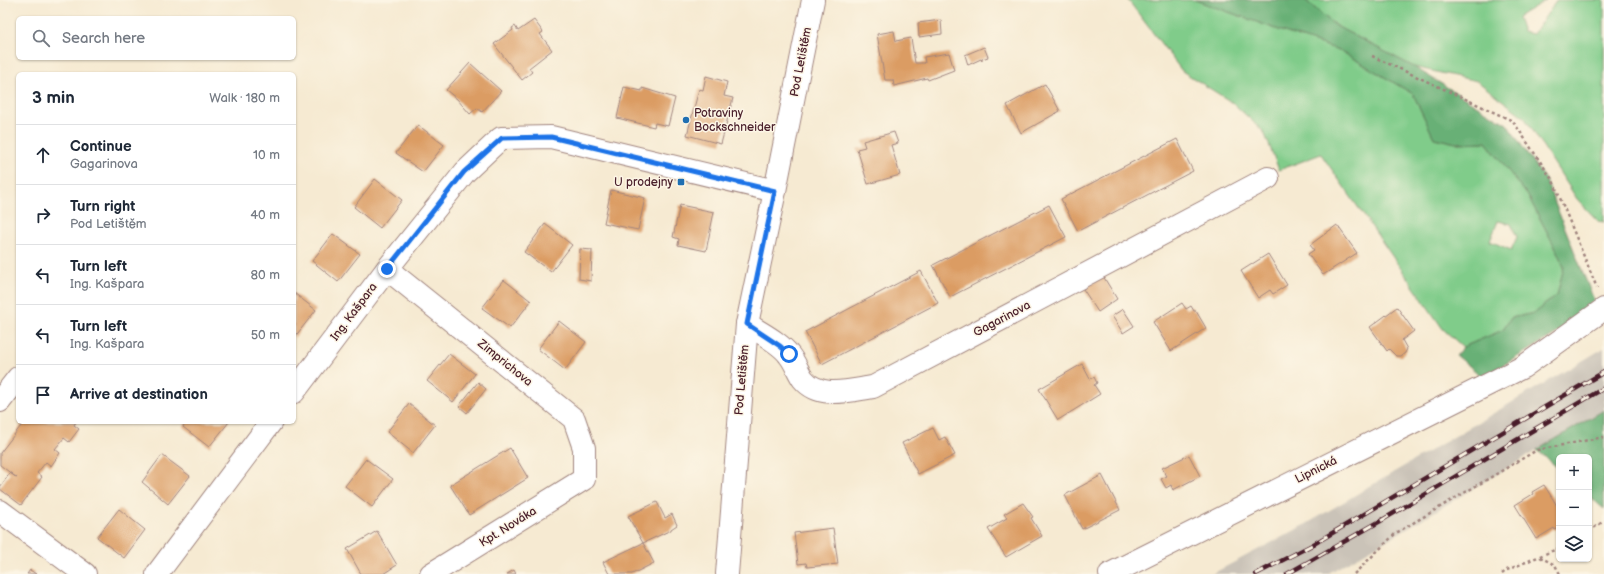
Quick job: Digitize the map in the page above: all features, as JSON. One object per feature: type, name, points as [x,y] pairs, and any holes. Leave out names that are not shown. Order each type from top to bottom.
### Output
[{"type":"street","name":"Pod Letištěm","points":[[727,574],[747,324],[813,0]]},
{"type":"street","name":"Ing. Kašpara","points":[[296,389],[387,269],[464,172],[502,138],[551,137],[775,191]]},
{"type":"street","name":"Gagarinova","points":[[747,324],[780,346],[789,354],[804,380],[817,390],[831,392],[873,387],[1268,178]]},
{"type":"street","name":"Zimprichova","points":[[387,269],[574,419],[584,448],[584,480]]},
{"type":"street","name":"Lipnická","points":[[1110,574],[1523,367],[1601,299]]},
{"type":"street","points":[[0,401],[16,381]]},
{"type":"street","points":[[157,574],[270,424]]},
{"type":"street","name":"Kpt. Nováka","points":[[431,574],[584,480]]},
{"type":"street","points":[[0,512],[85,574]]},
{"type":"path","points":[[1372,56],[1513,121],[1553,181],[1601,299]]},
{"type":"path","points":[[1354,574],[1396,533],[1537,450],[1604,437]]},
{"type":"path","points":[[1592,529],[1604,521]]},
{"type":"path","points":[[1502,574],[1506,570],[1556,549]]},
{"type":"path","points":[[1540,557],[1556,565],[1560,574]]},
{"type":"shaded area","points":[[1604,348],[1604,410],[1394,536],[1327,574],[1212,574],[1303,526]]},
{"type":"green space","points":[[1128,0],[1195,0],[1339,50],[1413,94],[1434,138],[1456,143],[1486,142],[1528,196],[1564,267],[1557,295],[1534,313],[1511,318],[1503,330],[1463,347],[1443,329],[1321,154],[1279,170],[1264,132],[1233,103],[1182,71]],"holes":[[[1498,221],[1511,224],[1517,237],[1511,250],[1490,241]]]},
{"type":"green space","points":[[1195,0],[1305,0],[1336,26],[1414,67],[1507,124],[1546,181],[1594,300],[1569,326],[1490,373],[1480,375],[1456,355],[1463,347],[1503,330],[1511,318],[1534,313],[1557,295],[1564,267],[1528,196],[1486,142],[1456,143],[1434,138],[1413,94],[1339,50]]},
{"type":"green space","points":[[1305,0],[1546,0],[1518,17],[1523,32],[1533,34],[1557,0],[1604,0],[1604,222],[1598,221],[1577,199],[1524,117],[1477,81],[1414,67],[1336,26]]},
{"type":"green space","points":[[1604,410],[1604,509],[1592,499],[1592,454],[1556,454],[1556,466],[1537,450]]},
{"type":"building","points":[[534,20],[543,32],[540,34],[552,50],[529,68],[532,72],[522,80],[494,44],[513,30],[512,28],[515,26],[518,31]]},
{"type":"building","points":[[941,20],[942,34],[919,37],[918,23]]},
{"type":"building","points":[[894,31],[896,41],[911,38],[915,63],[925,63],[924,57],[949,53],[954,70],[928,80],[927,78],[894,86],[893,80],[885,80],[877,34]]},
{"type":"building","points":[[984,47],[988,57],[982,59],[982,61],[981,59],[968,65],[965,55]]},
{"type":"building","points":[[470,63],[501,91],[482,112],[477,108],[470,114],[457,99],[446,90]]},
{"type":"building","points":[[706,76],[727,82],[724,96],[733,98],[721,144],[687,135],[699,89],[703,90]]},
{"type":"building","points":[[1045,84],[1060,111],[1021,133],[1007,105]]},
{"type":"building","points":[[624,87],[642,91],[642,88],[675,98],[668,126],[655,123],[654,127],[617,118]]},
{"type":"building","points":[[418,125],[444,145],[423,172],[396,153]]},
{"type":"building","points":[[894,132],[898,143],[891,145],[900,175],[868,184],[857,149],[865,147],[863,141]]},
{"type":"building","points":[[1177,139],[1193,171],[1078,231],[1061,199]]},
{"type":"building","points":[[375,179],[402,200],[380,228],[354,207]]},
{"type":"building","points":[[611,190],[645,198],[638,230],[604,223]]},
{"type":"building","points":[[680,205],[714,212],[706,251],[678,245],[679,239],[673,237]]},
{"type":"building","points":[[1049,205],[1066,237],[950,297],[933,265]]},
{"type":"building","points":[[545,224],[572,245],[551,272],[524,252]]},
{"type":"building","points":[[1337,225],[1357,253],[1323,275],[1308,254],[1314,250],[1310,245]]},
{"type":"building","points":[[333,234],[360,254],[338,282],[312,261]]},
{"type":"building","points":[[580,249],[592,250],[591,281],[579,279]]},
{"type":"building","points":[[1268,254],[1287,285],[1273,294],[1270,290],[1258,298],[1241,271]]},
{"type":"building","points":[[921,271],[938,303],[822,364],[805,332]]},
{"type":"building","points":[[1103,276],[1117,299],[1098,312],[1083,289]]},
{"type":"building","points":[[504,280],[531,301],[510,328],[482,308]]},
{"type":"building","points":[[296,295],[316,310],[296,335]]},
{"type":"building","points":[[1182,303],[1186,309],[1191,306],[1194,311],[1196,311],[1206,328],[1171,351],[1153,322]]},
{"type":"building","points":[[1397,307],[1414,331],[1402,340],[1407,349],[1401,356],[1396,356],[1389,349],[1387,351],[1370,327]]},
{"type":"building","points":[[1123,309],[1134,326],[1123,333],[1112,316]]},
{"type":"building","points":[[559,321],[586,342],[565,370],[538,349]]},
{"type":"building","points":[[449,354],[475,374],[453,402],[427,381]]},
{"type":"building","points":[[1082,364],[1090,379],[1094,377],[1097,383],[1094,385],[1100,394],[1058,420],[1039,389]]},
{"type":"building","points":[[478,382],[486,389],[467,413],[459,406]]},
{"type":"building","points":[[409,404],[435,425],[413,453],[387,432]]},
{"type":"building","points":[[22,424],[75,424],[79,429],[69,442],[64,438],[55,449],[60,453],[51,466],[46,462],[37,473],[42,477],[21,505],[0,489],[10,473],[17,478],[0,465],[0,453]]},
{"type":"building","points":[[185,424],[227,424],[209,447],[183,427]]},
{"type":"building","points":[[933,428],[939,440],[945,437],[955,455],[918,474],[902,443]]},
{"type":"building","points":[[510,448],[528,478],[469,515],[450,485]]},
{"type":"building","points":[[162,455],[190,476],[168,504],[142,482]]},
{"type":"building","points":[[1189,455],[1200,476],[1173,490],[1171,485],[1166,488],[1161,479],[1167,476],[1162,468]]},
{"type":"building","points":[[366,459],[393,479],[372,507],[345,486]]},
{"type":"building","points":[[1102,475],[1120,510],[1082,529],[1065,495]]},
{"type":"building","points":[[1544,485],[1556,504],[1556,530],[1554,528],[1536,539],[1515,505],[1533,494],[1532,492]]},
{"type":"building","points":[[657,502],[665,518],[672,514],[677,525],[671,530],[643,543],[628,516]]},
{"type":"building","points":[[1023,503],[1033,517],[1031,518],[1042,536],[1006,557],[988,529],[1007,518],[1004,514]]},
{"type":"building","points":[[119,509],[145,530],[124,558],[97,537]]},
{"type":"building","points":[[833,528],[838,564],[807,567],[806,563],[798,564],[794,533]]},
{"type":"building","points":[[377,531],[397,565],[383,574],[361,574],[347,549]]},
{"type":"building","points":[[643,543],[654,563],[632,574],[609,574],[603,562]]},
{"type":"building","points":[[30,570],[36,574],[27,574]]},
{"type":"building","points":[[514,570],[516,574],[507,574]]},
{"type":"railway","points":[[1256,574],[1312,545],[1604,372]]},
{"type":"railway","points":[[1287,574],[1384,519],[1604,388]]},
{"type":"place","name":"Potraviny Bockschneider","points":[[686,120]]},
{"type":"place","name":"U prodejny","points":[[681,182]]},
{"type":"route","points":[[387,269],[464,172],[502,138],[551,137],[775,191],[747,324],[780,346],[789,354]]}]
